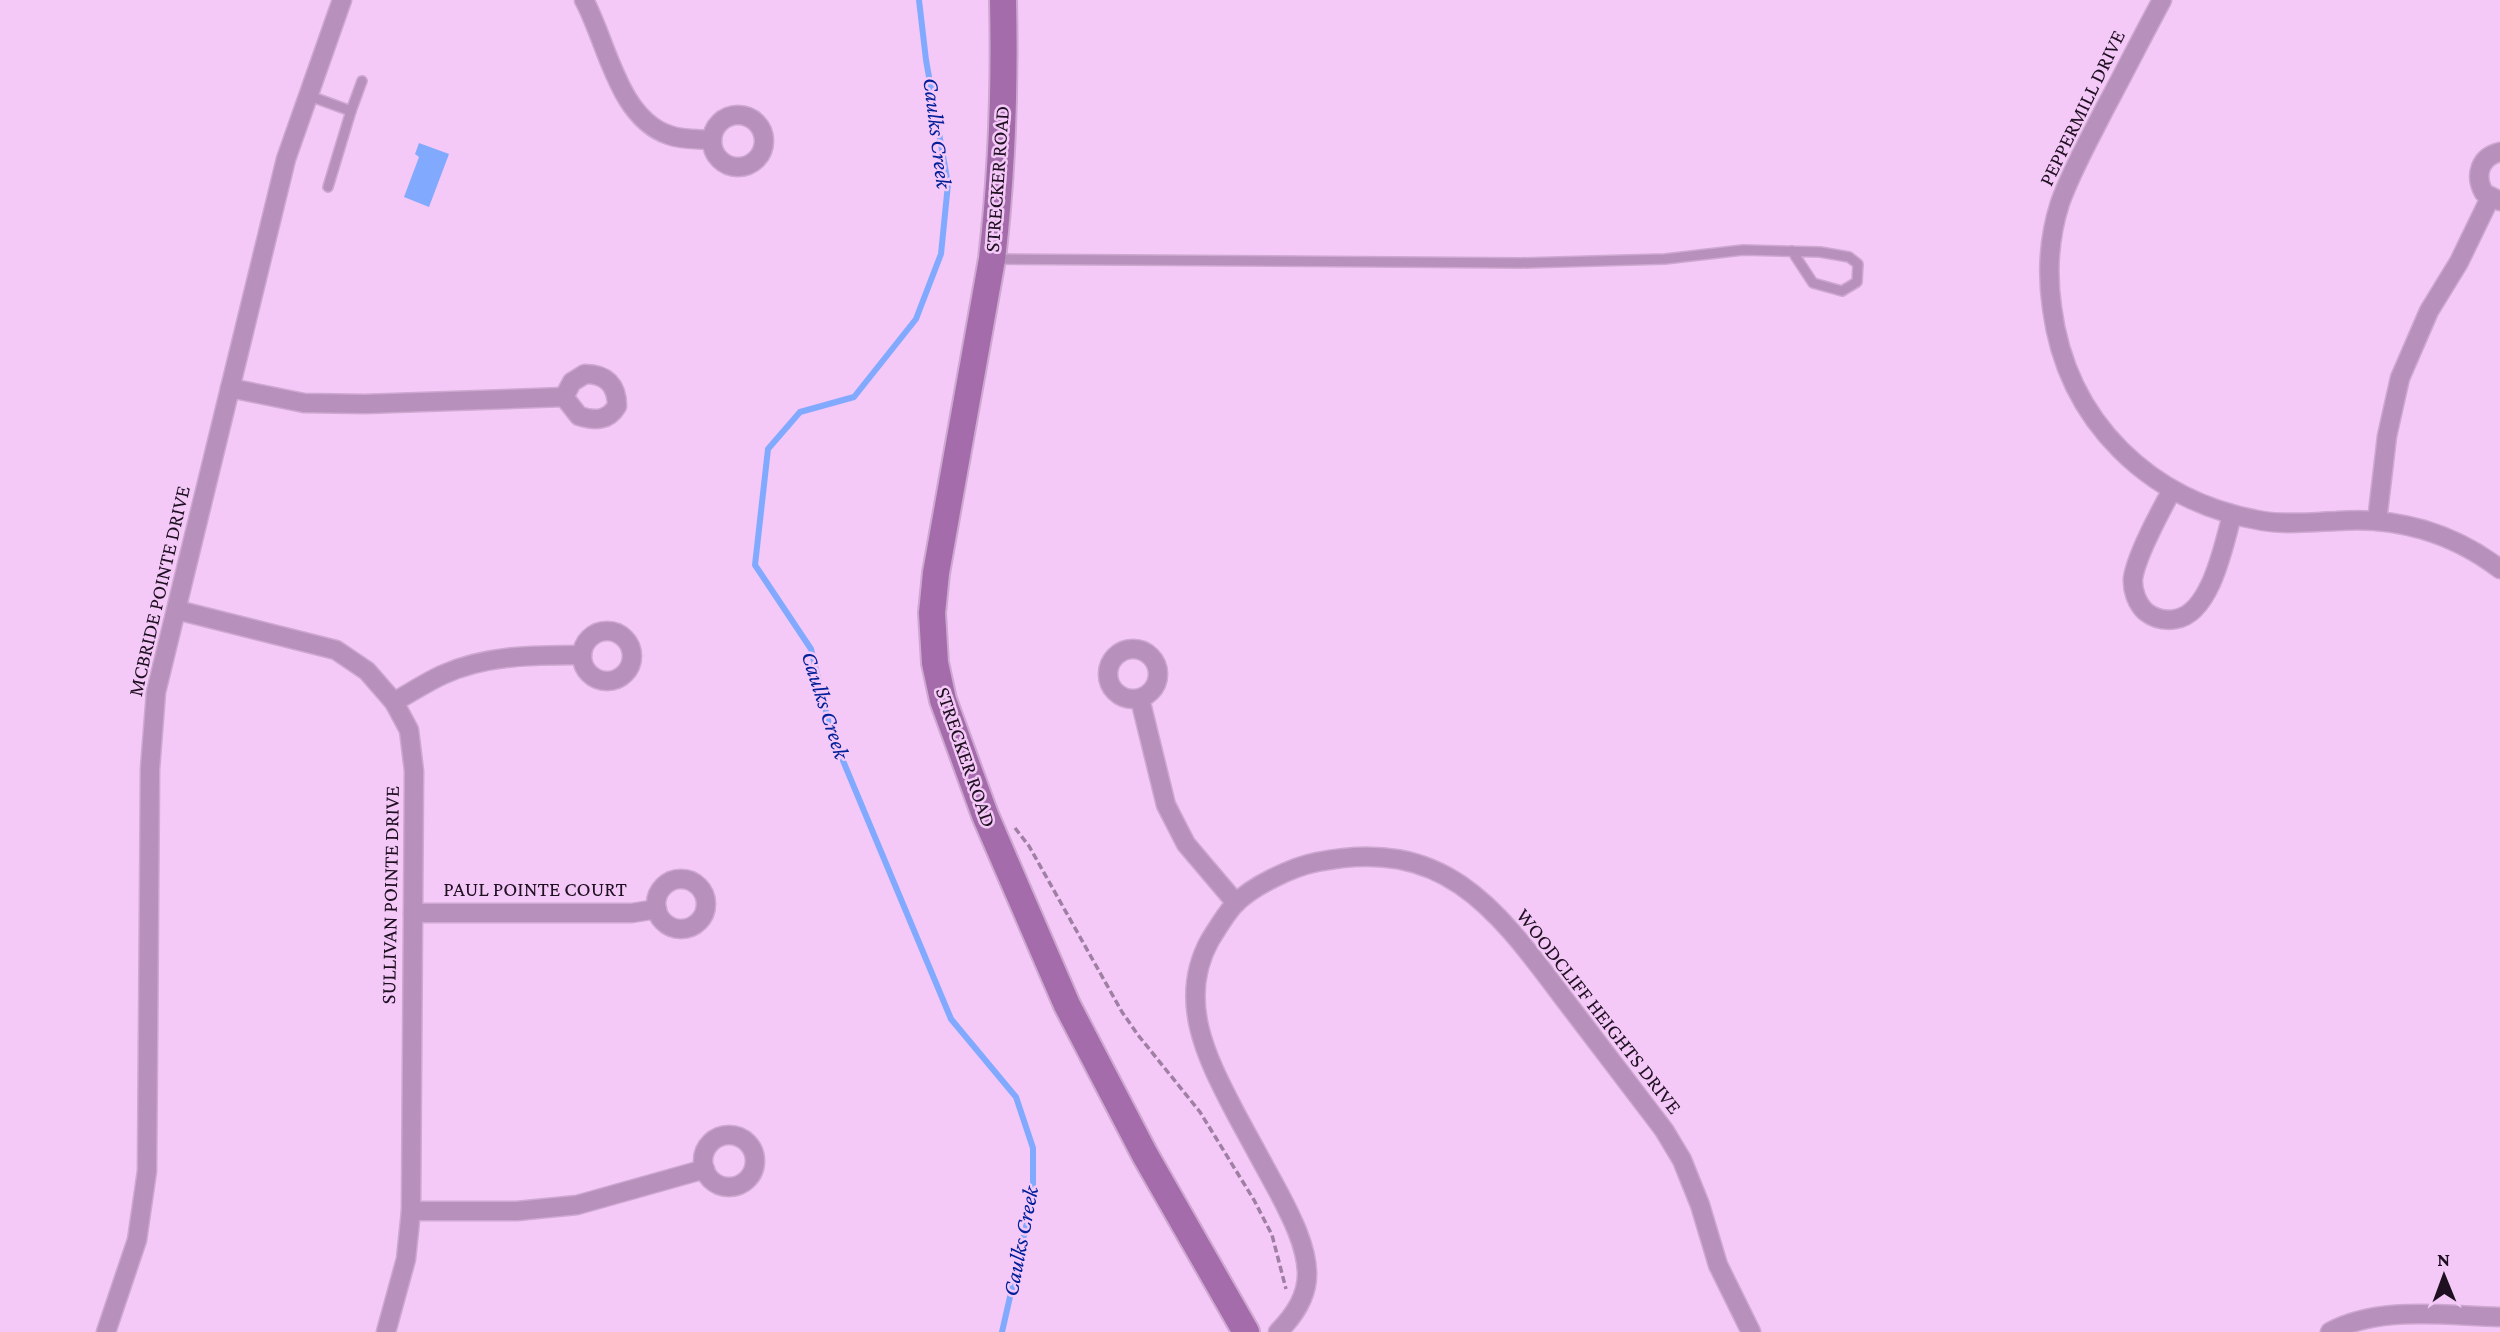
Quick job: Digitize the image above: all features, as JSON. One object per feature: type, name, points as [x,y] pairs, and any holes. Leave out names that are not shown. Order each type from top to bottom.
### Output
[{"type":"street","name":"MCBRIDE POINTE DRIVE","points":[[106,1332],[137,1240],[147,1171],[150,769],[156,692],[286,159],[342,0]]},
{"type":"street","points":[[584,0],[621,87],[634,110],[651,126],[668,135],[712,140]]},
{"type":"street","name":"STRECKER ROAD","points":[[1003,0],[1004,68],[992,259],[936,573],[932,613],[935,663],[943,699],[985,815],[1067,1006],[1145,1155],[1246,1332]]},
{"type":"street","name":"PEPPERMILL DRIVE","points":[[2162,0],[2079,159],[2060,204],[2050,253],[2050,291],[2055,327],[2062,355],[2084,403],[2103,431],[2127,457],[2172,490],[2202,505],[2266,522],[2378,521],[2412,526],[2444,536],[2475,551],[2500,569]]},
{"type":"street","points":[[2378,521],[2387,436],[2400,378],[2429,311],[2495,200],[2480,185],[2479,169],[2489,156],[2500,152]]},
{"type":"street","points":[[230,388],[304,403],[365,404],[564,397]]},
{"type":"street","points":[[2172,490],[2155,523],[2133,579],[2133,591],[2138,602],[2145,611],[2158,619],[2182,618],[2198,607],[2221,556],[2232,515]]},
{"type":"street","name":"SULLIVAN POINTE DRIVE","points":[[177,610],[337,650],[367,671],[394,702],[409,730],[414,771],[411,1211],[406,1259],[386,1332]]},
{"type":"street","points":[[394,702],[441,676],[471,665],[507,657],[582,655]]},
{"type":"street","points":[[1140,699],[1166,805],[1186,844],[1236,903]]},
{"type":"street","name":"WOODCLIFF HEIGHTS DRIVE","points":[[1278,1332],[1292,1318],[1301,1301],[1307,1273],[1300,1240],[1286,1208],[1208,1061],[1198,1024],[1196,978],[1209,942],[1236,903],[1269,880],[1305,865],[1346,856],[1382,856],[1417,863],[1448,876],[1485,903],[1518,937],[1664,1130],[1682,1160],[1700,1205],[1718,1265],[1751,1332]]},
{"type":"street","name":"PAUL POINTE COURT","points":[[413,913],[632,913],[656,909]]},
{"type":"street","points":[[411,1211],[517,1211],[577,1205],[705,1169]]},
{"type":"street","points":[[2330,1332],[2345,1324],[2371,1317],[2500,1317]]},
{"type":"lane","points":[[328,187],[362,81]]},
{"type":"lane","points":[[307,95],[351,111]]},
{"type":"lane","points":[[992,259],[1521,263],[1665,260],[1742,250],[1792,251],[1849,257],[1858,264],[1857,282],[1842,291],[1813,283],[1792,251]]},
{"type":"path","points":[[985,815],[1004,821],[1018,830],[1122,1012],[1200,1112],[1247,1189],[1272,1235],[1292,1318]]},
{"type":"water","points":[[419,143],[449,154],[429,207],[404,197],[419,157],[415,154]]},
{"type":"waterway","name":"Caulks Creek","points":[[919,0],[926,60],[948,184],[941,254],[916,319],[854,397],[800,412],[768,449],[755,565],[811,649],[831,732],[951,1019],[1016,1097],[1033,1148],[1033,1196],[1002,1332]]}]
